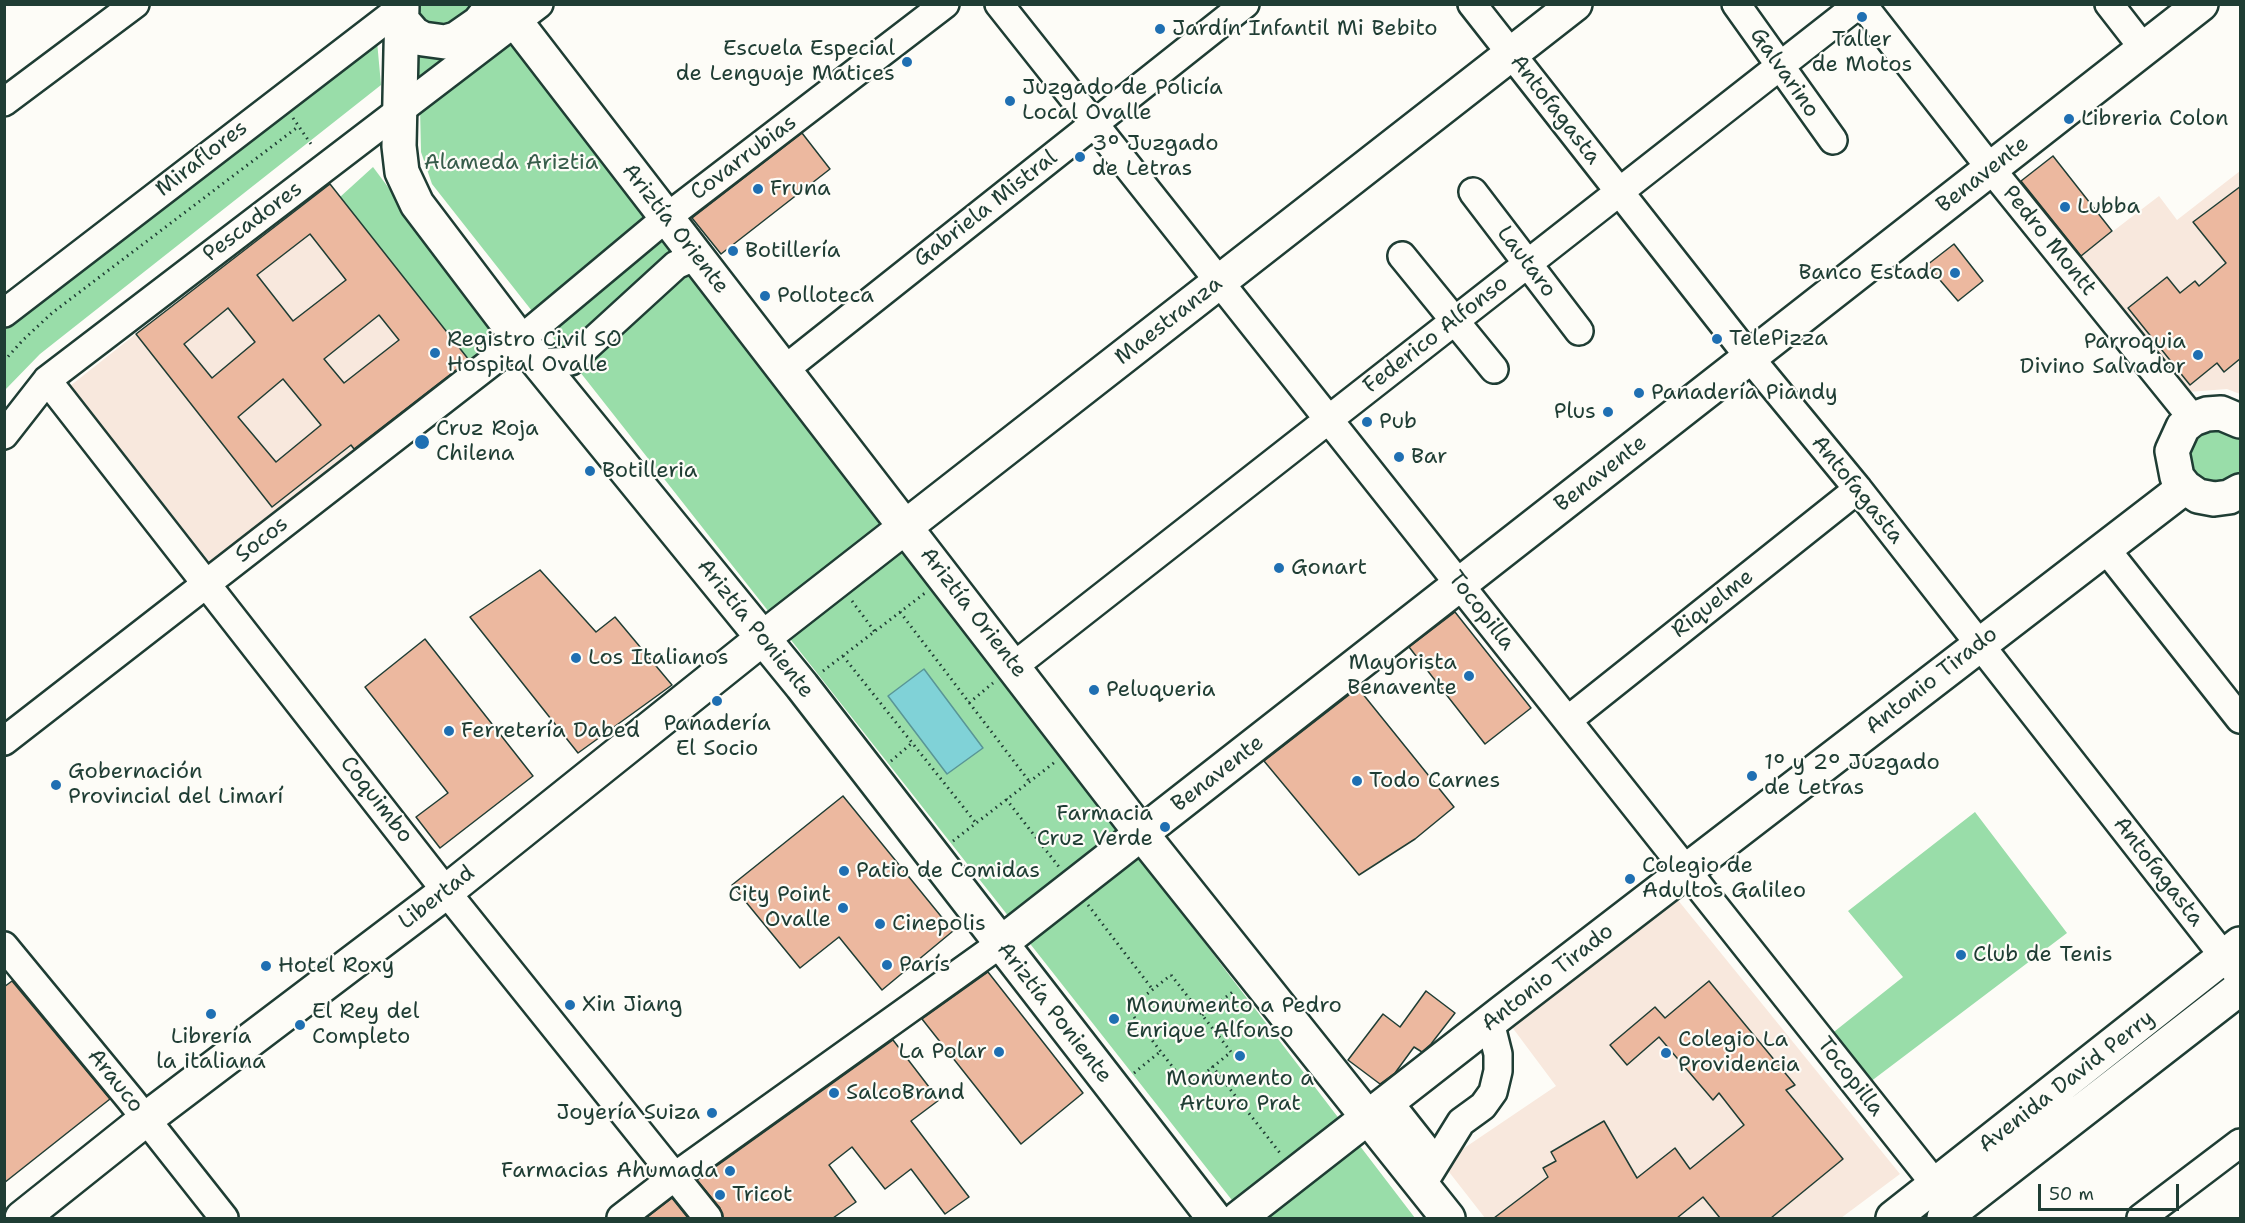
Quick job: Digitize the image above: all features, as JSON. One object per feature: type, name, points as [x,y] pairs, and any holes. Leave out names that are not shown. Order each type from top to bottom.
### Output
[{"type":"main road","name":"Maestranza","points":[[763,639],[1575,4]]},
{"type":"main road","name":"Benavente","points":[[1000,944],[2201,4]]},
{"type":"main road","name":"Ariztía Oriente","points":[[514,8],[676,230],[1141,833],[1254,975],[1372,1114],[1429,1174],[1448,1218]]},
{"type":"main road","points":[[402,9],[414,34],[423,39],[445,42],[466,33],[479,23],[514,8]]},
{"type":"main road","name":"Ariztía Poniente","points":[[402,9],[400,160],[411,194],[529,351],[802,686],[1214,1218]]},
{"type":"main road","points":[[2241,421],[2221,413],[2207,414],[2193,419],[2183,427],[2172,451],[2173,464],[2185,487],[2198,496],[2214,499],[2229,497],[2241,491]]},
{"type":"main road","name":"Antonio Tirado","points":[[1239,1218],[2185,487]]},
{"type":"main road","name":"Libertad","points":[[22,1218],[146,1119],[447,891],[763,639]]},
{"type":"main road","name":"Avenida David Perry","points":[[1950,1208],[2235,959]]},
{"type":"main road","name":"Avenida David Perry","points":[[1893,1218],[1950,1208],[2241,988]]},
{"type":"street","points":[[4,102],[135,4]]},
{"type":"street","name":"Covarrubias","points":[[529,351],[945,4]]},
{"type":"street","name":"Tocopilla","points":[[999,4],[1687,870],[1950,1208]]},
{"type":"street","name":"Gabriela Mistral","points":[[784,370],[1245,4]]},
{"type":"street","name":"Antofagasta","points":[[1472,4],[1750,358],[1858,489],[1979,645],[2235,959]]},
{"type":"street","points":[[1718,4],[1721,8],[1727,4]]},
{"type":"street","name":"Galvarino","points":[[1737,4],[1779,67],[1833,140]]},
{"type":"street","name":"Federico Alfonso","points":[[1014,666],[1860,4]]},
{"type":"street","name":"Pedro Montt","points":[[1860,4],[2193,419]]},
{"type":"street","points":[[2109,4],[2144,50]]},
{"type":"street","name":"Pescadores","points":[[4,435],[47,380],[400,109],[514,8]]},
{"type":"street","name":"Miraflores","points":[[4,313],[402,9]]},
{"type":"street","name":"Lautaro","points":[[1473,192],[1579,331]]},
{"type":"street","points":[[529,351],[571,361],[676,265],[685,261],[676,230]]},
{"type":"street","points":[[1402,256],[1494,369]]},
{"type":"street","name":"Socos","points":[[4,741],[207,583],[529,351]]},
{"type":"street","name":"Coquimbo","points":[[47,380],[447,891],[708,1218]]},
{"type":"street","name":"Riquelme","points":[[1568,720],[1858,489]]},
{"type":"street","points":[[2105,548],[2241,719]]},
{"type":"street","points":[[621,1218],[674,1177],[1000,944]]},
{"type":"street","name":"Arauco","points":[[4,946],[224,1218]]},
{"type":"street","points":[[1429,1174],[1461,1122],[1483,1106],[1493,1092],[1498,1071],[1498,1054],[1490,1022]]},
{"type":"street","points":[[2141,1218],[2241,1143]]},
{"type":"path","points":[[4,361],[22,340],[52,313],[299,126]]},
{"type":"path","points":[[802,686],[945,576]]},
{"type":"path","points":[[837,581],[875,632]]},
{"type":"path","points":[[900,612],[1029,781]]},
{"type":"path","points":[[843,656],[976,823]]},
{"type":"path","points":[[933,857],[1075,747]]},
{"type":"path","points":[[1006,800],[1153,990]]},
{"type":"path","points":[[1171,975],[1231,1052],[1188,1087],[1128,1009],[1153,990],[1171,975]]},
{"type":"path","points":[[1202,1016],[1254,975]]},
{"type":"path","points":[[1114,1090],[1161,1051]]},
{"type":"path","points":[[1212,1066],[1296,1173]]},
{"type":"shaded area","points":[[2240,171],[2240,394],[2227,389],[2188,392],[2078,258],[2159,196],[2177,220]]},
{"type":"shaded area","points":[[328,182],[470,361],[212,565],[70,386]]},
{"type":"shaded area","name":"Colegio La Providencia","points":[[1673,894],[1900,1174],[1841,1218],[1485,1218],[1442,1163],[1556,1086],[1506,1019]]},
{"type":"green space","points":[[416,5],[477,5],[451,28],[424,28],[415,12]]},
{"type":"green space","name":"Alameda Ariztia","points":[[511,40],[642,207],[1415,1218],[1246,1218],[432,184],[421,152],[420,107]]},
{"type":"green space","points":[[377,41],[381,85],[40,354],[5,390],[5,323]]},
{"type":"green space","points":[[470,43],[413,96],[411,45]]},
{"type":"green space","points":[[373,167],[502,339],[470,361],[340,197]]},
{"type":"green space","points":[[2205,425],[2240,434],[2240,477],[2227,487],[2191,478],[2186,442]]},
{"type":"green space","name":"Club de Tenis","points":[[1975,812],[2067,933],[1870,1082],[1830,1035],[1903,977],[1848,911]]},
{"type":"water","points":[[924,669],[983,748],[947,774],[888,696]]},
{"type":"building","name":"Fruna","points":[[802,133],[830,169],[721,254],[692,218]]},
{"type":"building","name":"Lubba","points":[[2053,156],[2112,231],[2081,256],[2021,181]]},
{"type":"building","points":[[330,184],[469,360],[354,449],[351,445],[272,507],[136,334]],"holes":[[[310,234],[346,280],[293,321],[257,275]],[[228,308],[255,342],[212,378],[184,344]],[[379,315],[399,340],[344,383],[324,359]],[[283,379],[321,425],[276,462],[238,417]]]},
{"type":"building","points":[[2241,186],[2241,358],[2224,372],[2217,363],[2190,385],[2128,308],[2167,277],[2180,293],[2195,281],[2199,286],[2226,263],[2193,222]]},
{"type":"building","name":"Banco Estado","points":[[1954,244],[1983,281],[1958,301],[1927,265]]},
{"type":"building","name":"Los Italianos","points":[[540,570],[596,632],[615,617],[672,685],[578,753],[470,617]]},
{"type":"building","name":"Mayorista Benavente","points":[[1455,612],[1531,708],[1485,744],[1409,647]]},
{"type":"building","name":"Ferretería Dabed","points":[[425,639],[533,776],[440,848],[416,817],[448,793],[365,687]]},
{"type":"building","name":"Todo Carnes","points":[[1358,688],[1454,807],[1415,839],[1359,875],[1264,761]]},
{"type":"building","name":"City Point Ovalle","points":[[843,796],[953,931],[882,990],[839,937],[800,968],[732,885]]},
{"type":"building","name":"La Polar","points":[[988,972],[1083,1093],[1021,1144],[922,1019]]},
{"type":"building","points":[[12,981],[110,1099],[4,1183],[4,987]]},
{"type":"building","points":[[1709,981],[1795,1085],[1786,1090],[1843,1159],[1771,1218],[1720,1218],[1703,1197],[1677,1218],[1494,1218],[1548,1177],[1543,1168],[1556,1161],[1551,1152],[1604,1121],[1637,1178],[1675,1148],[1690,1169],[1744,1125],[1719,1093],[1713,1100],[1659,1037],[1627,1065],[1610,1045],[1655,1007],[1665,1018]]},
{"type":"building","points":[[1426,991],[1455,1013],[1422,1052],[1414,1047],[1395,1073],[1380,1084],[1348,1060],[1383,1014],[1400,1027]]},
{"type":"building","points":[[893,1040],[939,1100],[911,1121],[969,1197],[945,1214],[911,1169],[885,1189],[852,1147],[829,1165],[856,1202],[833,1218],[723,1218],[720,1208],[697,1180]]},
{"type":"building","points":[[672,1198],[688,1218],[646,1218]]},
{"type":"place","name":"Taller de Motos","points":[[1862,17]]},
{"type":"place","name":"Jardín Infantil Mi Bebito","points":[[1160,29]]},
{"type":"place","name":"Escuela Especial de Lenguaje Matices","points":[[907,62]]},
{"type":"place","name":"Juzgado de Policía Local Ovalle","points":[[1010,101]]},
{"type":"place","name":"Libreria Colon","points":[[2069,119]]},
{"type":"place","name":"3º Juzgado de Letras","points":[[1080,157]]},
{"type":"place","name":"Fruna","points":[[758,189]]},
{"type":"place","name":"Lubba","points":[[2065,207]]},
{"type":"place","name":"Botillería","points":[[733,251]]},
{"type":"place","name":"Banco Estado","points":[[1955,273]]},
{"type":"place","name":"Polloteca","points":[[765,296]]},
{"type":"place","name":"TelePizza","points":[[1717,339]]},
{"type":"place","name":"Registro Civil SO Hospital Ovalle","points":[[435,353]]},
{"type":"place","name":"Parroquia Divino Salvador","points":[[2198,355]]},
{"type":"place","name":"Panadería Piandy","points":[[1639,393]]},
{"type":"place","name":"Plus","points":[[1608,412]]},
{"type":"place","name":"Pub","points":[[1367,422]]},
{"type":"place","name":"Cruz Roja Chilena","points":[[422,442]]},
{"type":"place","name":"Bar","points":[[1399,457]]},
{"type":"place","name":"Botilleria","points":[[590,471]]},
{"type":"place","name":"Gonart","points":[[1279,568]]},
{"type":"place","name":"Los Italianos","points":[[576,658]]},
{"type":"place","name":"Mayorista Benavente","points":[[1469,676]]},
{"type":"place","name":"Peluqueria","points":[[1094,690]]},
{"type":"place","name":"Panadería El Socio","points":[[717,701]]},
{"type":"place","name":"Ferretería Dabed","points":[[449,731]]},
{"type":"place","name":"1º y 2° Juzgado de Letras","points":[[1752,776]]},
{"type":"place","name":"Todo Carnes","points":[[1357,781]]},
{"type":"place","name":"Gobernación Provincial del Limarí","points":[[56,785]]},
{"type":"place","name":"Farmacia Cruz Verde","points":[[1165,827]]},
{"type":"place","name":"Patio de Comidas","points":[[844,871]]},
{"type":"place","name":"Colegio de Adultos Galileo","points":[[1630,879]]},
{"type":"place","name":"City Point Ovalle","points":[[843,908]]},
{"type":"place","name":"Cinepolis","points":[[880,924]]},
{"type":"place","name":"Club de Tenis","points":[[1961,955]]},
{"type":"place","name":"París","points":[[887,965]]},
{"type":"place","name":"Hotel Roxy","points":[[266,966]]},
{"type":"place","name":"Xin Jiang","points":[[570,1005]]},
{"type":"place","name":"Librería la italiana","points":[[211,1014]]},
{"type":"place","name":"Monumento a Pedro Enrique Alfonso","points":[[1114,1019]]},
{"type":"place","name":"El Rey del Completo","points":[[300,1025]]},
{"type":"place","name":"La Polar","points":[[999,1052]]},
{"type":"place","name":"Colegio La Providencia","points":[[1666,1053]]},
{"type":"place","name":"Monumento a Arturo Prat","points":[[1240,1056]]},
{"type":"place","name":"SalcoBrand","points":[[834,1093]]},
{"type":"place","name":"Joyería Suiza","points":[[712,1113]]},
{"type":"place","name":"Farmacias Ahumada","points":[[730,1171]]},
{"type":"place","name":"Tricot","points":[[720,1195]]}]
